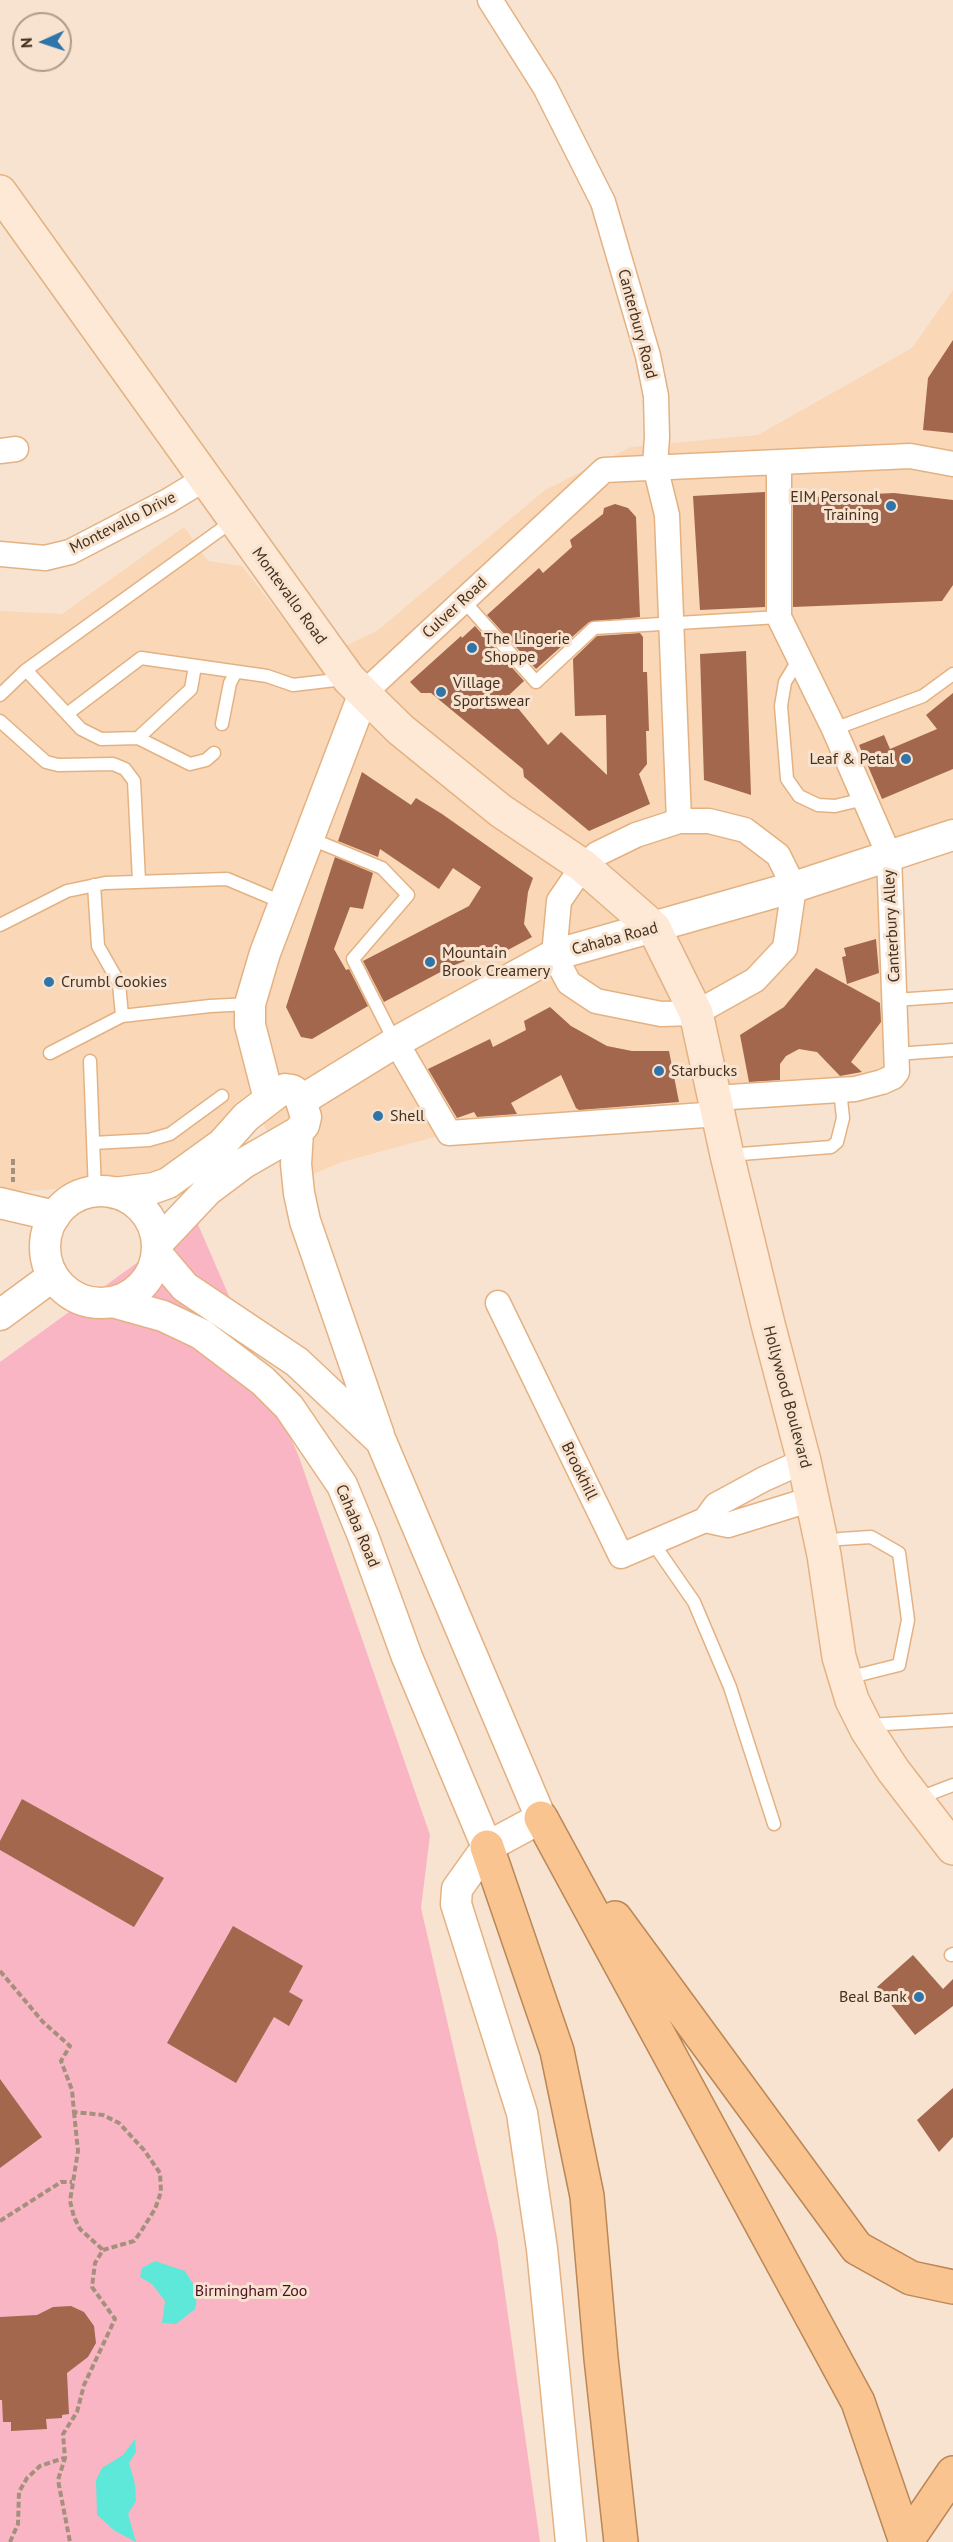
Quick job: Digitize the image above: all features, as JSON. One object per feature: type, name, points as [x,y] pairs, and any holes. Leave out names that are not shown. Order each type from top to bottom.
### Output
[{"type":"highway","points":[[541,1818],[857,2248],[911,2278],[953,2287]]},
{"type":"highway","points":[[541,1818],[858,2402],[906,2542]]},
{"type":"highway","points":[[486,1847],[557,2051],[587,2196],[601,2358],[621,2542]]},
{"type":"highway","points":[[906,2542],[953,2473]]},
{"type":"main road","name":"Montevallo Road","points":[[0,192],[234,519],[357,686],[401,730],[501,811],[583,866],[654,928]]},
{"type":"main road","name":"Hollywood Boulevard","points":[[654,928],[696,1013],[726,1155],[804,1461],[822,1544],[839,1657],[852,1700],[864,1725],[915,1800],[953,1848]]},
{"type":"street","name":"Canterbury Road","points":[[490,0],[545,87],[603,202],[648,356],[656,396],[655,466],[667,515],[679,821]]},
{"type":"street","name":"Culver Road","points":[[269,1099],[250,1025],[250,1004],[265,953],[309,838],[357,686],[464,600],[604,470],[910,456],[953,464]]},
{"type":"street","points":[[779,462],[779,617]]},
{"type":"street","name":"Montevallo Drive","points":[[0,554],[45,558],[70,552],[168,501],[206,478]]},
{"type":"street","name":"Canterbury Alley","points":[[396,1042],[449,1133],[717,1106],[840,1090],[882,1082],[893,1077],[897,1072],[889,855],[834,729],[779,617]]},
{"type":"street","points":[[679,821],[709,821],[745,831],[778,855],[794,887],[785,948],[755,980],[696,1013],[661,1014],[596,1001],[569,983],[554,955],[559,902],[583,866],[597,854],[636,835],[679,821]]},
{"type":"street","name":"Cahaba Road","points":[[302,1100],[396,1042],[554,955],[794,887],[953,836]]},
{"type":"street","points":[[0,1315],[53,1276],[46,1254],[46,1241],[55,1216],[75,1198],[104,1192],[154,1188],[168,1183],[222,1144],[246,1117],[269,1099],[285,1089],[292,1090],[302,1100],[306,1117],[304,1125],[298,1132],[244,1163],[208,1190],[157,1249]]},
{"type":"street","points":[[298,1132],[296,1164],[298,1193],[305,1221],[381,1441],[541,1818],[486,1847],[457,1889],[456,1905],[522,2113],[542,2249],[571,2542]]},
{"type":"street","points":[[104,1192],[138,1205],[147,1215],[153,1227],[157,1249],[154,1267],[138,1289],[128,1297],[113,1302]]},
{"type":"street","points":[[7,1193],[55,1216]]},
{"type":"street","points":[[157,1249],[185,1287],[297,1362],[381,1441]]},
{"type":"street","name":"Cahaba Road","points":[[53,1276],[64,1289],[88,1302],[113,1302],[163,1316],[201,1334],[263,1381],[296,1417],[342,1485],[407,1657],[486,1847]]},
{"type":"street","name":"Brookhill","points":[[498,1303],[621,1556],[705,1520],[716,1505],[804,1461]]},
{"type":"street","name":"Brookhill","points":[[705,1520],[728,1525],[812,1499]]},
{"type":"lane","points":[[0,695],[26,670],[234,519]]},
{"type":"lane","points":[[464,600],[536,682],[594,628],[779,617]]},
{"type":"lane","points":[[67,714],[141,658],[267,676],[293,685],[357,686]]},
{"type":"lane","points":[[799,659],[785,682],[781,706],[787,779],[799,796],[818,805],[835,806],[864,799]]},
{"type":"lane","points":[[138,738],[191,689],[195,666]]},
{"type":"lane","points":[[26,670],[81,729],[101,739],[138,738],[190,764],[206,760],[213,753]]},
{"type":"lane","points":[[222,724],[230,683],[236,672]]},
{"type":"lane","points":[[834,729],[923,696],[953,674]]},
{"type":"lane","points":[[0,721],[46,762],[58,765],[113,764],[125,769],[134,781],[139,880]]},
{"type":"lane","points":[[309,838],[382,868],[408,895],[353,959],[396,1042]]},
{"type":"lane","points":[[0,925],[67,891],[94,885],[139,880],[227,879],[284,903]]},
{"type":"lane","points":[[94,885],[98,946],[119,982],[122,1016]]},
{"type":"lane","points":[[895,1000],[953,996]]},
{"type":"lane","points":[[50,1053],[122,1016],[250,1004]]},
{"type":"lane","points":[[896,1054],[953,1050]]},
{"type":"lane","points":[[90,1061],[93,1143],[104,1192]]},
{"type":"lane","points":[[726,1155],[831,1147],[837,1142],[843,1118],[840,1090]]},
{"type":"lane","points":[[93,1143],[149,1140],[170,1134],[222,1096]]},
{"type":"lane","points":[[822,1544],[840,1539],[870,1537],[899,1552],[908,1620],[899,1665],[846,1679]]},
{"type":"lane","points":[[653,1543],[694,1602],[730,1687],[774,1824]]},
{"type":"lane","points":[[864,1725],[953,1720]]},
{"type":"lane","points":[[915,1800],[953,1785]]},
{"type":"path","points":[[7,1193],[13,1159]]},
{"type":"path","points":[[0,1971],[43,2022],[70,2046],[61,2061],[72,2090],[78,2151],[70,2200],[80,2229],[103,2250]]},
{"type":"path","points":[[70,2542],[58,2480],[65,2458],[63,2434],[77,2412],[84,2385],[115,2319],[92,2287],[95,2263],[103,2250],[134,2241],[155,2209],[160,2192],[160,2173],[144,2150],[119,2123],[103,2115],[74,2112]]},
{"type":"path","points":[[0,2221],[61,2182],[72,2182]]},
{"type":"path","points":[[10,2542],[18,2524],[19,2492],[27,2478],[40,2466],[65,2458]]},
{"type":"shaded area","points":[[953,290],[953,835],[889,855],[897,1072],[882,1082],[449,1133],[342,1162],[292,1183],[259,1115],[164,1181],[0,1193],[0,611],[62,614],[184,527],[208,561],[242,566],[315,660],[377,631],[545,490],[631,447],[758,435],[912,348]]},
{"type":"green space","name":"Birmingham Zoo","points":[[196,1220],[299,1457],[430,1835],[421,1908],[497,2237],[540,2542],[0,2542],[0,1362]]},
{"type":"water","points":[[155,2261],[185,2271],[198,2292],[195,2309],[176,2324],[162,2323],[165,2301],[152,2284],[140,2277],[142,2268]]},
{"type":"water","points":[[135,2439],[136,2452],[129,2463],[135,2484],[136,2501],[128,2514],[136,2542],[115,2531],[97,2515],[96,2480],[102,2468],[123,2455]]},
{"type":"building","points":[[953,340],[953,433],[923,430],[928,378]]},
{"type":"building","points":[[765,492],[765,607],[700,610],[693,496]]},
{"type":"building","points":[[894,493],[953,500],[953,585],[942,601],[793,607],[793,498]]},
{"type":"building","points":[[615,504],[628,508],[636,517],[640,617],[589,622],[536,669],[487,615],[539,568],[543,573],[572,547],[570,540],[603,514],[604,508]]},
{"type":"building","points":[[475,626],[524,681],[508,696],[548,745],[561,732],[607,775],[606,715],[575,716],[573,659],[597,636],[640,633],[643,637],[643,672],[647,672],[649,731],[646,731],[647,764],[639,774],[650,804],[589,831],[524,777],[523,769],[431,693],[421,693],[410,682]]},
{"type":"building","points":[[746,651],[751,795],[704,780],[700,654]]},
{"type":"building","points":[[953,693],[953,769],[882,799],[859,745],[884,735],[890,749],[937,729],[926,715]]},
{"type":"building","points":[[362,772],[411,805],[416,798],[442,814],[533,878],[528,892],[524,924],[532,937],[493,958],[489,951],[450,967],[384,1002],[363,961],[469,906],[481,887],[453,868],[439,889],[380,849],[378,857],[338,841]]},
{"type":"building","points":[[335,857],[373,873],[363,909],[350,907],[334,949],[346,970],[349,969],[368,1006],[312,1039],[301,1037],[286,1007]]},
{"type":"building","points":[[876,939],[879,973],[847,984],[842,957],[846,956],[844,948]]},
{"type":"building","points":[[816,968],[880,1003],[881,1022],[851,1062],[862,1072],[840,1076],[817,1052],[799,1049],[786,1056],[780,1064],[780,1080],[749,1082],[740,1035],[784,1007]]},
{"type":"building","points":[[550,1007],[571,1026],[607,1046],[632,1051],[669,1051],[679,1102],[579,1110],[561,1075],[511,1103],[517,1114],[477,1117],[474,1112],[457,1118],[428,1069],[490,1039],[493,1047],[526,1030],[524,1021]]},
{"type":"building","points":[[22,1799],[164,1878],[134,1927],[0,1850],[0,1841]]},
{"type":"building","points":[[233,1926],[303,1966],[289,1992],[303,2000],[289,2026],[274,2017],[236,2083],[167,2043]]},
{"type":"building","name":"Beal Bank","points":[[913,1955],[943,1989],[953,1979],[953,2006],[915,2035],[877,1987]]},
{"type":"building","points":[[0,2079],[42,2137],[0,2168]]},
{"type":"building","points":[[953,2088],[953,2137],[939,2152],[917,2120]]},
{"type":"building","points":[[71,2306],[84,2312],[94,2326],[96,2343],[88,2357],[67,2373],[69,2414],[62,2415],[62,2418],[46,2419],[47,2429],[11,2431],[11,2422],[3,2422],[2,2400],[0,2400],[0,2317],[37,2315],[53,2307]]},
{"type":"place","name":"EIM Personal Training","points":[[891,506]]},
{"type":"place","name":"The Lingerie Shoppe","points":[[472,648]]},
{"type":"place","name":"Village Sportswear","points":[[441,692]]},
{"type":"place","name":"Leaf & Petal","points":[[906,759]]},
{"type":"place","name":"Mountain Brook Creamery","points":[[430,962]]},
{"type":"place","name":"Crumbl Cookies","points":[[49,982]]},
{"type":"place","name":"Starbucks","points":[[659,1071]]},
{"type":"place","name":"Shell","points":[[378,1116]]},
{"type":"place","name":"Beal Bank","points":[[919,1997]]}]
